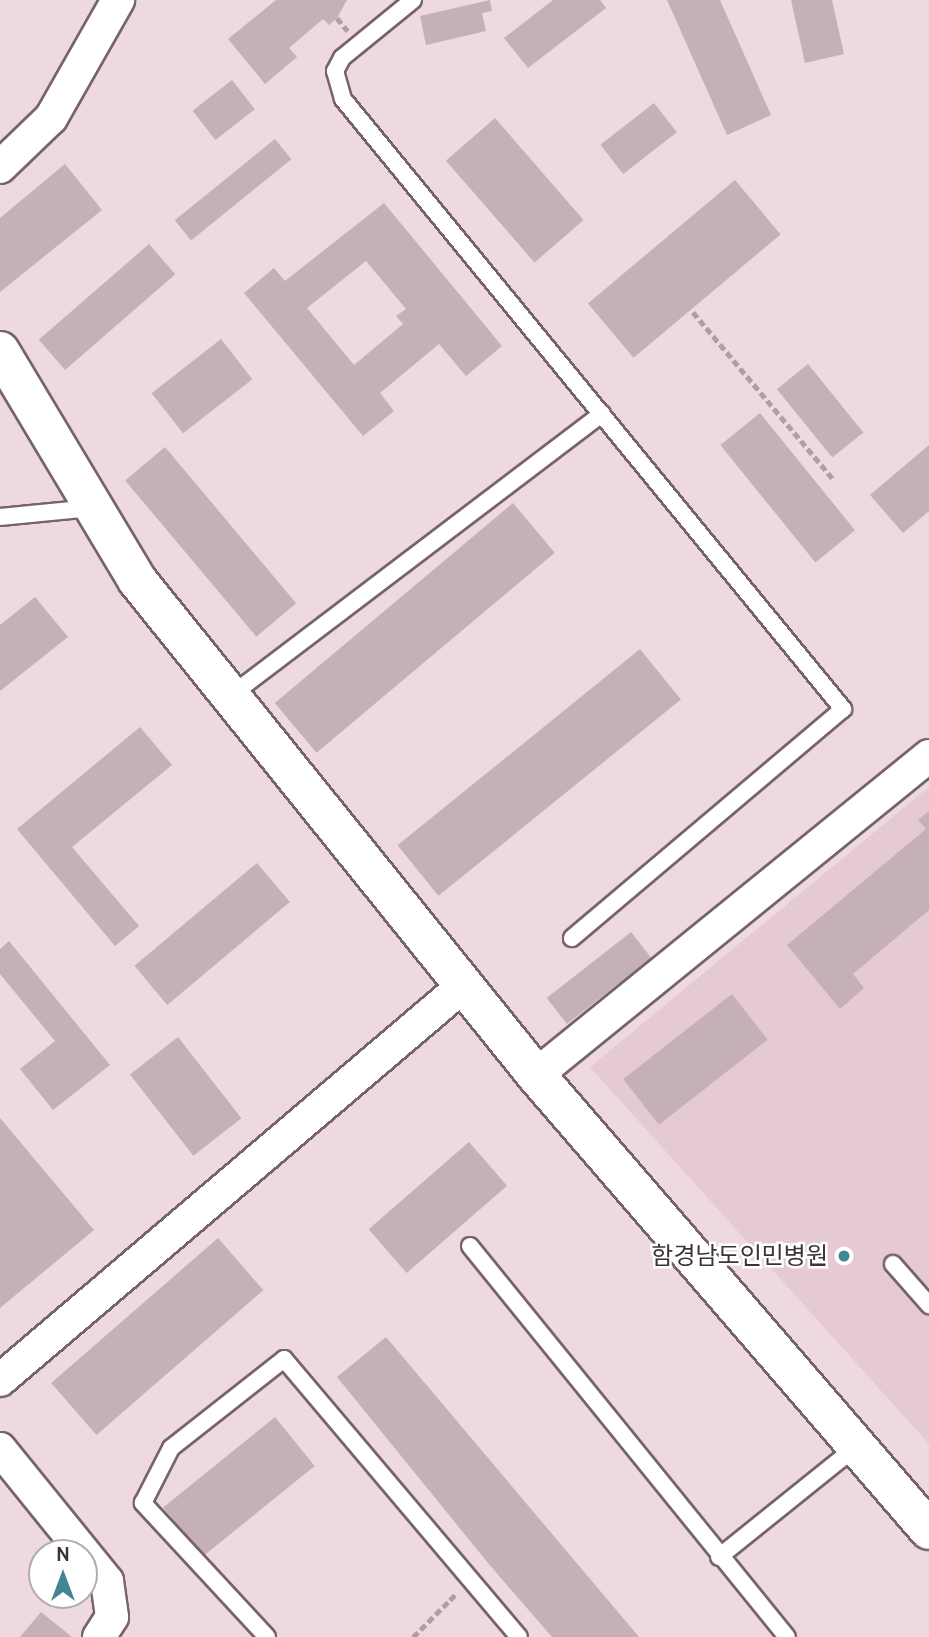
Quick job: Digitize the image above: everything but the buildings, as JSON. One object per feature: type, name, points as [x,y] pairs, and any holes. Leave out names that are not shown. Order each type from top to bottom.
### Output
[{"type":"street","points":[[0,167],[51,118],[118,0]]},
{"type":"street","points":[[0,351],[137,580],[536,1076],[929,1530]]},
{"type":"street","points":[[536,1076],[929,756]]},
{"type":"street","points":[[0,1380],[463,986]]},
{"type":"street","points":[[0,1449],[107,1581],[112,1617],[99,1637]]},
{"type":"lane","points":[[413,0],[342,58],[335,71],[340,92],[843,709],[572,938]]},
{"type":"lane","points":[[230,696],[602,414]]},
{"type":"lane","points":[[0,517],[92,508]]},
{"type":"lane","points":[[470,1246],[719,1558],[787,1637]]},
{"type":"lane","points":[[893,1264],[929,1305]]},
{"type":"lane","points":[[267,1637],[144,1503],[171,1448],[284,1359],[519,1637]]},
{"type":"lane","points":[[719,1558],[856,1447]]},
{"type":"path","points":[[693,312],[833,479]]},
{"type":"path","points":[[413,1637],[470,1580]]},
{"type":"shaded area","name":"함경남도인민병원","points":[[929,787],[929,1444],[590,1067]]},
{"type":"place","name":"함경남도인민병원","points":[[844,1256]]}]
